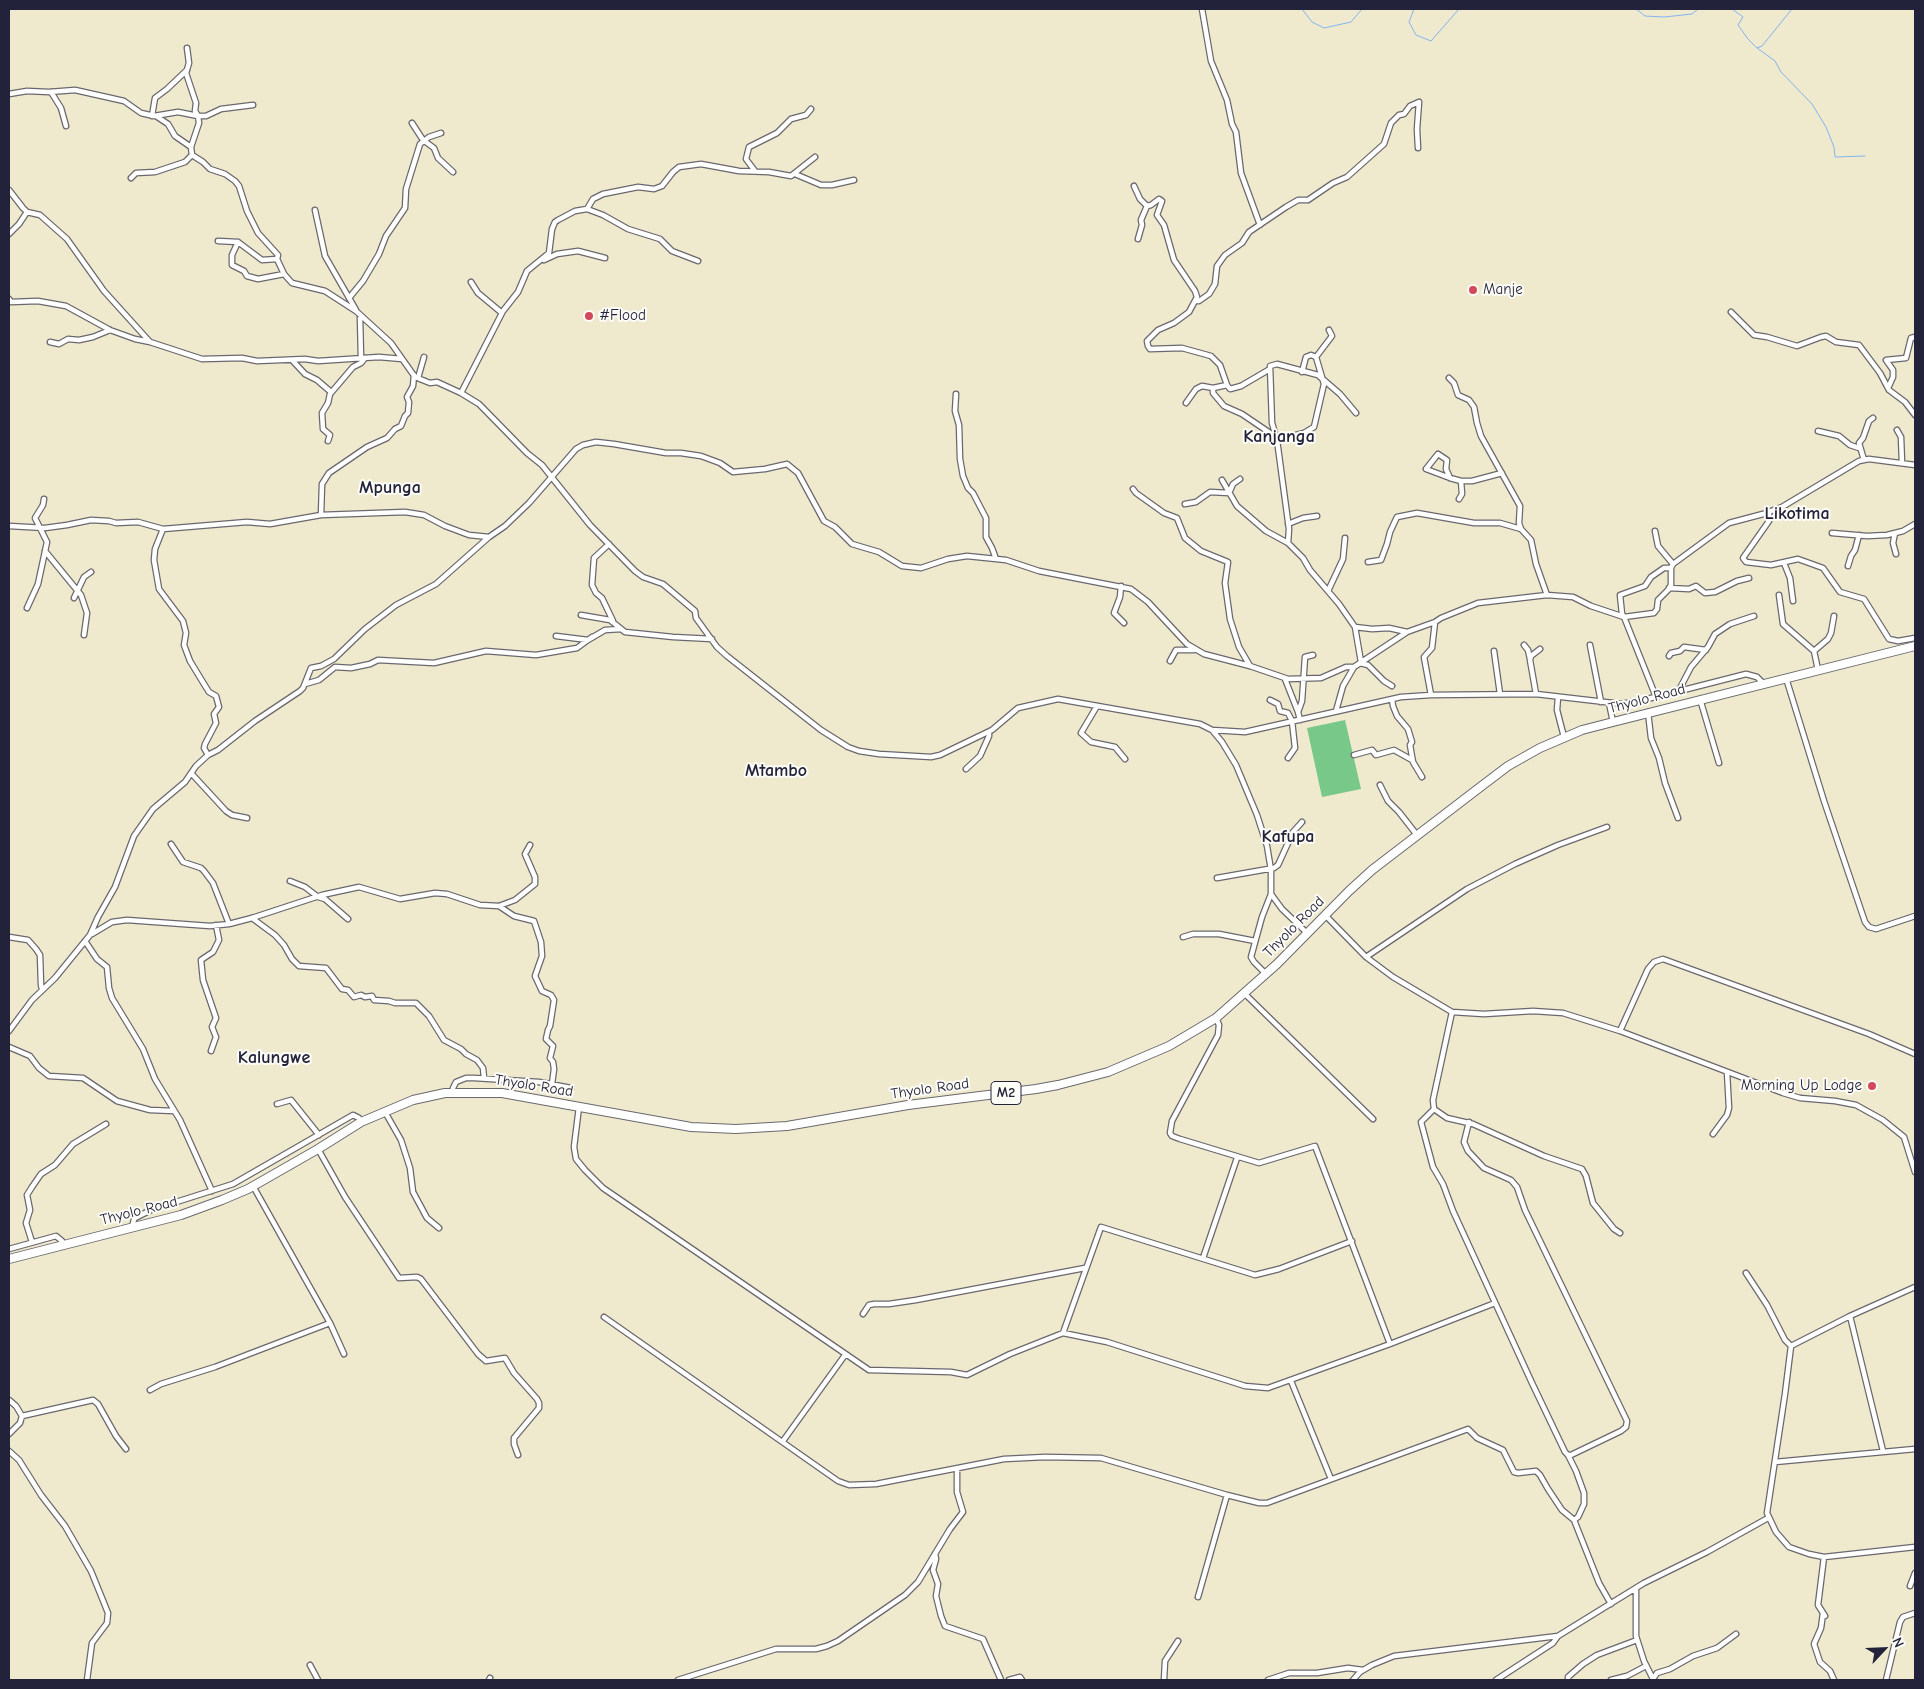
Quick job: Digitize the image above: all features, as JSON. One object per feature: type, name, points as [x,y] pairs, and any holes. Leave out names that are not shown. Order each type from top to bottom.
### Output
[{"type":"highway","name":"Thyolo Road","points":[[9,1259],[180,1216],[253,1186],[361,1122],[384,1111],[413,1100],[453,1092],[502,1092],[658,1122],[713,1130],[787,1126],[908,1105],[1058,1085],[1108,1072],[1152,1054],[1192,1034],[1216,1018],[1245,994],[1372,870],[1508,766],[1540,748],[1564,737],[1648,712],[1915,646]]},
{"type":"street","points":[[1202,9],[1211,61],[1227,100],[1232,124],[1236,132],[1241,173],[1260,225]]},
{"type":"street","points":[[187,48],[189,63],[187,70],[199,123],[191,147],[192,155]]},
{"type":"street","points":[[154,116],[155,98],[168,89],[187,70]]},
{"type":"street","points":[[9,94],[27,91],[75,90],[124,101],[141,114],[154,116],[178,112],[206,116],[221,109],[253,105]]},
{"type":"street","points":[[51,92],[61,108],[66,126]]},
{"type":"street","points":[[1196,301],[1209,294],[1214,284],[1217,266],[1225,255],[1242,243],[1249,232],[1298,200],[1308,200],[1347,177],[1384,144],[1391,123],[1399,115],[1404,114],[1410,106],[1419,102],[1418,148]]},
{"type":"street","points":[[754,171],[746,159],[749,147],[777,133],[792,119],[806,114],[811,108]]},
{"type":"street","points":[[154,116],[168,124],[175,136],[191,147]]},
{"type":"street","points":[[412,123],[423,140],[434,148],[438,158],[453,172]]},
{"type":"street","points":[[349,298],[364,281],[379,254],[386,236],[404,208],[411,170],[423,140],[442,133]]},
{"type":"street","points":[[132,178],[136,173],[155,172],[185,162],[192,155]]},
{"type":"street","points":[[192,155],[210,169],[225,174],[237,183],[247,211],[258,233],[278,255],[277,259],[284,274],[292,282],[325,291],[356,312],[391,343],[416,376],[430,383],[437,382],[462,393],[479,404],[552,477],[590,525],[635,571],[643,577],[663,584],[694,611],[696,618],[727,656],[821,730],[842,744],[859,751],[896,756],[931,757],[989,732],[1017,709],[1058,699],[1200,724],[1212,730],[1245,732],[1392,699],[1431,694],[1536,694],[1609,703],[1629,703],[1656,698],[1746,674],[1757,677],[1763,683]]},
{"type":"street","points":[[587,209],[594,199],[603,194],[638,188],[654,189],[662,186],[673,172],[679,167],[687,165],[701,164],[739,171],[791,176],[815,157]]},
{"type":"street","points":[[795,174],[821,185],[832,185],[854,180]]},
{"type":"street","points":[[1134,186],[1140,199],[1147,206]]},
{"type":"street","points":[[9,190],[21,207],[27,212],[40,215],[67,239],[104,292],[150,342]]},
{"type":"street","points":[[1138,239],[1142,225],[1141,220],[1147,206],[1159,199],[1162,201],[1157,215],[1164,225],[1174,260],[1197,297],[1189,312],[1174,323],[1158,330],[1148,341],[1150,349],[1182,348],[1210,356],[1220,365],[1230,389],[1241,386],[1270,369],[1270,366],[1277,364],[1318,375],[1340,394],[1356,413]]},
{"type":"street","points":[[462,393],[502,313],[518,292],[527,272],[549,253],[554,222],[575,211],[587,209],[603,215],[628,229],[660,239],[672,251],[698,261]]},
{"type":"street","points":[[316,210],[325,256],[356,312]]},
{"type":"street","points":[[9,234],[20,224],[27,212]]},
{"type":"street","points":[[218,241],[238,242],[262,260],[277,259]]},
{"type":"street","points":[[238,242],[232,255],[232,265],[244,271],[247,276],[258,279],[284,274]]},
{"type":"street","points":[[538,262],[557,254],[578,251],[605,258]]},
{"type":"street","points":[[471,282],[478,293],[502,313]]},
{"type":"street","points":[[9,299],[11,302],[38,301],[66,306],[110,330],[202,359],[242,358],[257,361],[363,358],[402,359]]},
{"type":"street","points":[[1731,312],[1754,336],[1767,337],[1797,346],[1821,336],[1826,336],[1839,343],[1859,345],[1880,373],[1888,388],[1905,402],[1915,415]]},
{"type":"street","points":[[328,440],[330,435],[323,429],[322,413],[332,392],[353,367],[361,363],[363,358],[360,316]]},
{"type":"street","points":[[50,342],[59,344],[68,339],[79,340],[110,330]]},
{"type":"street","points":[[1316,357],[1332,336],[1329,330]]},
{"type":"street","points":[[1888,388],[1893,377],[1893,370],[1886,360],[1906,358],[1911,338],[1915,337]]},
{"type":"street","points":[[1302,372],[1306,357],[1311,355],[1316,357]]},
{"type":"street","points":[[321,515],[322,484],[329,473],[367,447],[387,438],[395,429],[401,426],[404,416],[408,413],[409,402],[407,398],[424,357]]},
{"type":"street","points":[[1213,388],[1213,393],[1224,406],[1242,414],[1277,438],[1304,433],[1314,427],[1323,389],[1316,357]]},
{"type":"street","points":[[292,360],[305,374],[317,380],[332,392]]},
{"type":"street","points":[[1270,369],[1272,423],[1277,438],[1288,524],[1288,543]]},
{"type":"street","points":[[1449,378],[1454,383],[1458,395],[1472,403],[1479,431],[1506,484],[1520,506],[1519,523],[1521,530]]},
{"type":"street","points":[[1186,403],[1196,389],[1202,386],[1213,388],[1227,385]]},
{"type":"street","points":[[956,394],[955,411],[959,425],[960,459],[963,476],[986,518],[986,538],[996,559]]},
{"type":"street","points":[[1864,460],[1859,443],[1863,438],[1869,421],[1873,418]]},
{"type":"street","points":[[1897,430],[1901,437],[1902,463]]},
{"type":"street","points":[[1818,431],[1839,436],[1850,445],[1859,448]]},
{"type":"street","points":[[9,1031],[42,989],[55,978],[90,935],[115,887],[134,836],[153,809],[185,782],[196,766],[208,755],[218,750],[255,721],[300,691],[312,668],[321,666],[334,659],[365,629],[396,605],[436,584],[489,537],[505,526],[576,449],[582,445],[596,442],[666,453],[692,454],[720,463],[733,472],[765,469],[787,464],[798,473],[813,498],[821,517],[835,527],[852,544],[878,552],[908,568],[921,568],[948,559],[962,557],[1014,562],[1039,571],[1131,589],[1187,644],[1204,654],[1250,666],[1285,679],[1321,678],[1346,667],[1354,667]]},
{"type":"street","points":[[1450,478],[1446,469],[1447,460],[1438,454],[1426,469],[1450,478],[1461,481],[1502,473]]},
{"type":"street","points":[[1656,698],[1622,614],[1620,595],[1645,586],[1651,576],[1664,568],[1672,566],[1729,523],[1782,507],[1849,466],[1864,460],[1915,465]]},
{"type":"street","points":[[1229,493],[1233,484],[1240,479]]},
{"type":"street","points":[[1222,480],[1237,506],[1258,524],[1288,543],[1303,558],[1310,570],[1355,627],[1361,662]]},
{"type":"street","points":[[1459,499],[1462,494],[1461,481]]},
{"type":"street","points":[[1133,489],[1164,513],[1177,518],[1185,538],[1201,550],[1228,562],[1225,582],[1230,619],[1239,647],[1250,666]]},
{"type":"street","points":[[1185,504],[1196,502],[1210,492],[1229,493]]},
{"type":"street","points":[[26,608],[38,584],[47,542],[35,518],[43,505],[44,499]]},
{"type":"street","points":[[1769,512],[1769,521],[1743,558],[1746,562],[1771,565],[1798,559],[1823,568],[1840,592],[1864,599],[1889,639],[1898,641],[1915,638]]},
{"type":"street","points":[[9,526],[39,527],[67,525],[91,520],[116,523],[138,522],[163,529],[247,522],[270,524],[321,515],[415,513],[460,532],[489,537]]},
{"type":"street","points":[[1368,562],[1381,560],[1397,517],[1417,513],[1474,522],[1500,523],[1521,530],[1528,535],[1533,544],[1536,564],[1547,595]]},
{"type":"street","points":[[1288,524],[1303,518],[1317,516]]},
{"type":"street","points":[[1832,533],[1859,535],[1895,534],[1915,524]]},
{"type":"street","points":[[163,529],[155,549],[154,560],[159,589],[183,621],[186,633],[184,645],[190,661],[209,692],[216,696],[219,707],[214,714],[216,723],[204,748],[208,755]]},
{"type":"street","points":[[1336,711],[1343,686],[1354,667],[1407,632],[1478,603],[1547,595],[1573,597],[1591,606],[1624,617],[1654,613],[1657,609],[1658,600],[1669,588],[1672,566],[1658,546],[1655,531]]},
{"type":"street","points":[[1895,534],[1893,543],[1896,554]]},
{"type":"street","points":[[1848,566],[1859,535]]},
{"type":"street","points":[[1328,591],[1338,574],[1343,559],[1345,538]]},
{"type":"street","points":[[609,544],[594,558],[592,585],[596,593],[602,598],[614,622],[621,630]]},
{"type":"street","points":[[45,551],[68,577],[71,585],[79,591],[86,613],[84,635]]},
{"type":"street","points":[[1784,563],[1790,578],[1793,601]]},
{"type":"street","points":[[74,598],[79,591],[84,577],[92,572]]},
{"type":"street","points":[[1669,588],[1689,589],[1696,586],[1705,593],[1715,592],[1737,581],[1749,578]]},
{"type":"street","points":[[1120,586],[1120,597],[1114,613],[1124,623]]},
{"type":"street","points":[[1779,595],[1783,624],[1814,651],[1818,670]]},
{"type":"street","points":[[581,615],[600,617],[614,622]]},
{"type":"street","points":[[1678,692],[1691,668],[1706,650],[1715,634],[1725,626],[1754,616]]},
{"type":"street","points":[[1814,651],[1828,639],[1834,616]]},
{"type":"street","points":[[1431,694],[1424,657],[1432,648],[1435,622]]},
{"type":"street","points":[[1355,627],[1389,628],[1407,632]]},
{"type":"street","points":[[305,684],[319,680],[335,668],[351,668],[370,664],[378,660],[434,664],[486,651],[536,655],[577,648],[605,630],[621,630],[654,636],[712,639]]},
{"type":"street","points":[[556,636],[588,640],[592,638]]},
{"type":"street","points":[[1524,645],[1528,650],[1536,694]]},
{"type":"street","points":[[1590,645],[1601,702]]},
{"type":"street","points":[[1669,656],[1671,653],[1680,651],[1684,647],[1706,650]]},
{"type":"street","points":[[1170,661],[1176,650],[1195,650]]},
{"type":"street","points":[[1530,660],[1531,656],[1540,650]]},
{"type":"street","points":[[1494,652],[1500,694]]},
{"type":"street","points":[[1298,712],[1302,701],[1305,657],[1313,656]]},
{"type":"street","points":[[1361,662],[1368,664],[1384,681],[1392,686]]},
{"type":"street","points":[[1786,678],[1864,922],[1869,927],[1876,929],[1915,916]]},
{"type":"street","points":[[1285,679],[1300,720]]},
{"type":"street","points":[[1558,697],[1557,710],[1564,737]]},
{"type":"street","points":[[1392,699],[1398,716],[1408,730],[1412,742],[1410,745],[1412,760],[1422,777]]},
{"type":"street","points":[[1700,699],[1719,763]]},
{"type":"street","points":[[1270,700],[1278,704],[1280,712],[1288,714],[1292,722],[1295,748],[1288,758]]},
{"type":"street","points":[[1609,703],[1613,722]]},
{"type":"street","points":[[1097,706],[1081,733],[1091,742],[1115,747],[1126,759]]},
{"type":"street","points":[[1648,712],[1652,738],[1665,783],[1678,818]]},
{"type":"street","points":[[1212,730],[1229,753],[1263,832],[1271,870],[1271,894],[1255,941],[1252,960],[1266,974]]},
{"type":"street","points":[[966,768],[980,756],[989,732]]},
{"type":"street","points":[[1354,755],[1372,750],[1376,755],[1394,750],[1412,760]]},
{"type":"street","points":[[191,773],[221,807],[232,815],[247,818]]},
{"type":"street","points":[[1380,785],[1388,801],[1399,812],[1416,836]]},
{"type":"street","points":[[1217,878],[1271,870],[1278,865],[1292,832],[1302,822]]},
{"type":"street","points":[[1366,957],[1467,889],[1515,864],[1558,845],[1607,827]]},
{"type":"street","points":[[171,844],[183,862],[202,868],[213,883],[229,924]]},
{"type":"street","points":[[90,935],[112,922],[127,920],[216,925],[229,924],[318,896],[359,886],[400,898],[435,893],[447,894],[480,905],[499,906],[515,900],[535,884],[535,877],[525,854],[530,845]]},
{"type":"street","points":[[290,881],[305,887],[325,899],[348,919]]},
{"type":"street","points":[[1271,894],[1282,909],[1307,933]]},
{"type":"street","points":[[499,906],[514,916],[534,921],[541,942],[542,956],[536,970],[536,976],[542,992],[551,995],[554,1000],[546,1038],[553,1046],[550,1058],[554,1062],[552,1084]]},
{"type":"street","points":[[1325,915],[1366,957],[1452,1012],[1484,1014],[1533,1011],[1571,1015],[1800,1098],[1846,1102],[1868,1110],[1904,1137],[1915,1172]]},
{"type":"street","points":[[252,918],[275,935],[284,945],[292,960],[299,966],[326,968],[342,990],[348,990],[354,997],[361,995],[365,997],[372,996],[374,1000],[389,1001],[395,1004],[416,1002],[429,1016],[444,1040],[477,1060],[483,1068],[484,1078]]},
{"type":"street","points":[[211,1051],[216,1037],[212,1027],[216,1018],[203,980],[201,960],[213,952],[219,940],[216,925]]},
{"type":"street","points":[[1183,937],[1193,934],[1219,934],[1255,941]]},
{"type":"street","points":[[9,937],[28,940],[36,949],[40,956],[42,989]]},
{"type":"street","points":[[84,942],[97,959],[107,968],[112,998],[142,1048],[150,1070],[198,1157],[212,1191]]},
{"type":"street","points":[[1620,1032],[1648,969],[1654,962],[1663,959],[1869,1034],[1915,1054]]},
{"type":"street","points":[[1245,994],[1373,1119]]},
{"type":"street","points":[[1452,1012],[1433,1100],[1434,1109],[1447,1118],[1469,1122],[1544,1156],[1582,1169],[1586,1176],[1593,1203],[1614,1229],[1620,1233]]},
{"type":"street","points":[[1216,1018],[1219,1025],[1218,1035],[1172,1122],[1170,1133],[1172,1136],[1180,1139],[1237,1158],[1263,1163],[1315,1146],[1390,1344]]},
{"type":"street","points":[[9,1046],[30,1056],[39,1068],[49,1076],[82,1078],[91,1082],[110,1098],[117,1101],[150,1110],[174,1111]]},
{"type":"street","points":[[1713,1134],[1727,1115],[1729,1108],[1727,1072]]},
{"type":"street","points":[[453,1092],[454,1085],[460,1080],[484,1078],[518,1080],[571,1088]]},
{"type":"street","points":[[277,1104],[290,1100],[319,1135]]},
{"type":"street","points":[[579,1107],[575,1153],[580,1165],[604,1188],[844,1355],[869,1370],[951,1372],[967,1375],[1025,1347],[1063,1333],[1107,1342],[1252,1388],[1275,1387],[1495,1304]]},
{"type":"street","points":[[1434,1109],[1421,1122],[1434,1167],[1495,1304],[1576,1471],[1584,1492],[1584,1504],[1578,1517],[1574,1520]]},
{"type":"street","points":[[384,1111],[401,1140],[410,1168],[414,1192],[427,1218],[439,1228]]},
{"type":"street","points":[[132,1228],[134,1219],[137,1216],[233,1184],[354,1116],[359,1118],[361,1122]]},
{"type":"street","points":[[1469,1122],[1464,1142],[1468,1151],[1484,1168],[1511,1180],[1517,1188],[1525,1210],[1626,1421],[1626,1427],[1622,1430],[1568,1455]]},
{"type":"street","points":[[32,1242],[26,1223],[30,1210],[27,1195],[32,1187],[41,1174],[54,1164],[73,1144],[106,1124]]},
{"type":"street","points":[[318,1149],[349,1204],[399,1278],[417,1277],[422,1279],[478,1354],[486,1361],[505,1358],[514,1373],[537,1399],[539,1403],[538,1408],[514,1438],[518,1454]]},
{"type":"street","points":[[1203,1258],[1237,1158]]},
{"type":"street","points":[[253,1186],[330,1323],[344,1354]]},
{"type":"street","points":[[1063,1333],[1100,1227],[1255,1275],[1279,1269],[1352,1242]]},
{"type":"street","points":[[9,1249],[56,1236],[62,1241],[63,1245]]},
{"type":"street","points":[[863,1314],[869,1305],[916,1300],[1085,1268]]},
{"type":"street","points":[[1746,1273],[1767,1305],[1785,1340],[1791,1346]]},
{"type":"street","points":[[1791,1346],[1850,1316],[1915,1287]]},
{"type":"street","points":[[1850,1316],[1883,1451]]},
{"type":"street","points":[[604,1317],[838,1481],[849,1485],[876,1484],[1004,1459],[1025,1457],[1101,1458],[1227,1495],[1259,1503],[1267,1503],[1468,1429],[1477,1438],[1503,1450],[1514,1472],[1536,1471],[1562,1510],[1574,1520],[1599,1583],[1612,1604]]},
{"type":"street","points":[[150,1390],[161,1384],[215,1367],[330,1323]]},
{"type":"street","points":[[1791,1346],[1768,1503],[1768,1518],[1776,1532],[1789,1547],[1796,1551],[1824,1557],[1915,1547]]},
{"type":"street","points":[[783,1441],[844,1355]]},
{"type":"street","points":[[1291,1381],[1331,1479]]},
{"type":"street","points":[[9,1400],[16,1406],[22,1416],[20,1423],[9,1434]]},
{"type":"street","points":[[22,1416],[93,1400],[98,1404],[116,1436],[126,1449]]},
{"type":"street","points":[[1774,1462],[1915,1449]]},
{"type":"street","points":[[9,1451],[19,1460],[65,1526],[91,1571],[108,1614],[106,1623],[92,1643],[87,1680]]},
{"type":"street","points":[[678,1680],[776,1649],[816,1649],[838,1641],[905,1595],[918,1582],[950,1529],[963,1512],[957,1492],[957,1469]]},
{"type":"street","points":[[1198,1597],[1227,1495]]},
{"type":"street","points":[[1353,1680],[1363,1670],[1383,1660],[1405,1653],[1558,1636],[1636,1589],[1768,1518]]},
{"type":"street","points":[[935,1554],[936,1559],[933,1570],[938,1584],[936,1596],[945,1626],[983,1639],[1001,1680]]},
{"type":"street","points":[[1824,1557],[1818,1605],[1824,1615],[1814,1644],[1820,1662],[1830,1671],[1834,1680]]},
{"type":"street","points":[[1910,1586],[1915,1573]]},
{"type":"street","points":[[1636,1589],[1637,1640],[1646,1666],[1654,1679]]},
{"type":"street","points":[[1886,1680],[1900,1622],[1904,1617],[1915,1613]]},
{"type":"street","points":[[1654,1679],[1657,1673],[1670,1669],[1693,1656],[1717,1648],[1736,1634]]},
{"type":"street","points":[[1496,1680],[1553,1643],[1558,1636]]},
{"type":"street","points":[[1568,1680],[1568,1677],[1583,1664],[1598,1655],[1637,1640]]},
{"type":"street","points":[[1164,1680],[1165,1660],[1178,1642]]},
{"type":"street","points":[[310,1665],[318,1680]]},
{"type":"street","points":[[1612,1680],[1627,1676],[1646,1666]]},
{"type":"street","points":[[1268,1680],[1289,1673],[1303,1674],[1348,1668],[1363,1670]]},
{"type":"street","points":[[1009,1680],[1020,1677],[1022,1680]]},
{"type":"green space","points":[[1345,720],[1361,789],[1322,797],[1307,728]]},
{"type":"waterway","points":[[1302,9],[1312,22],[1324,28],[1351,22],[1362,9]]},
{"type":"waterway","points":[[1414,9],[1409,22],[1416,35],[1431,41],[1459,9]]},
{"type":"waterway","points":[[1636,9],[1645,16],[1664,17],[1692,14],[1698,9]]},
{"type":"waterway","points":[[1732,9],[1743,17],[1738,25],[1757,48]]},
{"type":"waterway","points":[[1792,9],[1762,46],[1757,48],[1775,61],[1781,72],[1812,104],[1826,127],[1834,147],[1835,157],[1865,156]]},
{"type":"place","name":"Manje","points":[[1473,290]]},
{"type":"place","name":"#Flood","points":[[589,316]]},
{"type":"place","name":"Morning Up Lodge","points":[[1872,1086]]},
{"type":"district","name":"Kanjanga","points":[[1279,437]]},
{"type":"district","name":"Mpunga","points":[[390,488]]},
{"type":"district","name":"Likotima","points":[[1797,514]]},
{"type":"district","name":"Mtambo","points":[[776,771]]},
{"type":"district","name":"Kafupa","points":[[1288,837]]},
{"type":"district","name":"Kalungwe","points":[[274,1058]]}]
